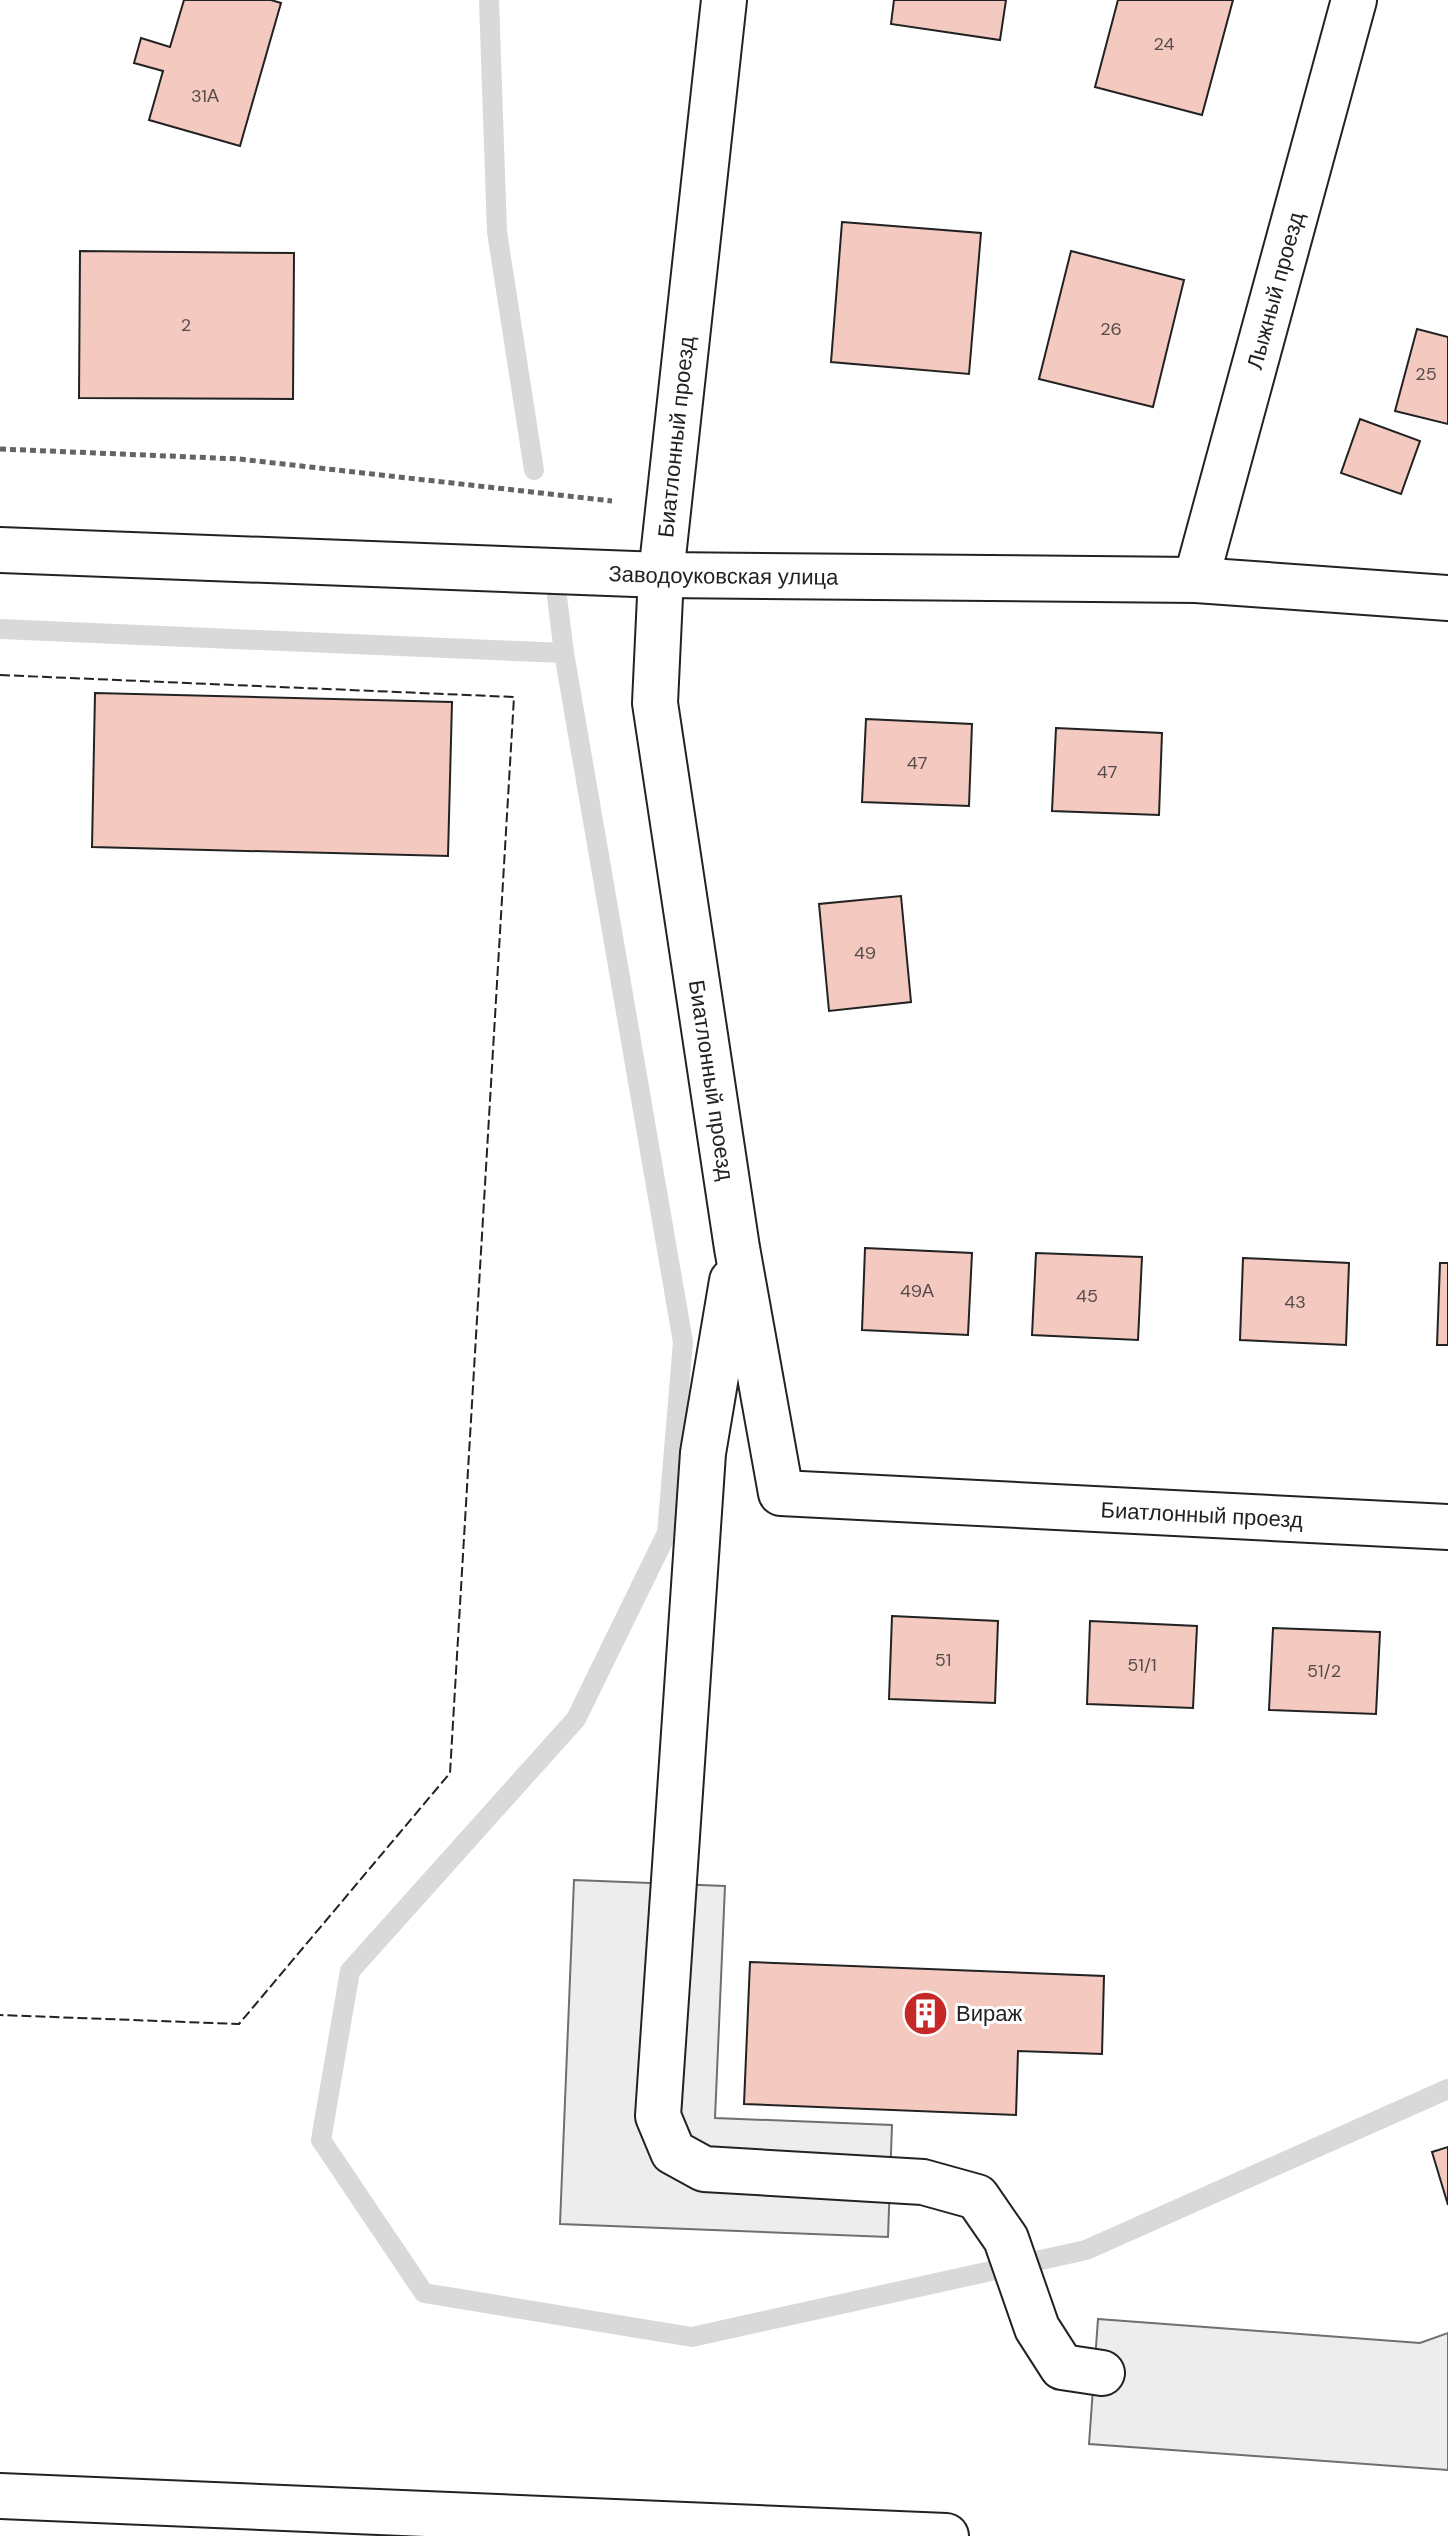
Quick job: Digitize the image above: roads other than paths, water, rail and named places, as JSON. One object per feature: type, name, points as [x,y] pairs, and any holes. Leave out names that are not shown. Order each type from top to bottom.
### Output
[{"type":"main road","name":"Биатлонный проезд","points":[[724,0],[661,575],[655,703],[737,1248],[781,1493],[1448,1527]]},
{"type":"main road","name":"Лыжный проезд","points":[[1196,580],[1354,0]]},
{"type":"main road","name":"Заводоуковская улица","points":[[0,550],[661,575],[1196,580],[1448,598]]},
{"type":"main road","points":[[737,1248],[703,1453],[658,2116],[673,2152],[704,2169],[923,2182],[977,2197],[1006,2239],[1037,2328],[1062,2367],[1102,2373]]},
{"type":"main road","points":[[0,2476],[241,2504]]},
{"type":"main road","points":[[0,2496],[946,2536]]},
{"type":"waterway","points":[[489,0],[497,232],[534,470]]},
{"type":"waterway","points":[[557,597],[564,653],[683,1342],[667,1533],[576,1719],[350,1971],[321,2140],[424,2293],[692,2337],[1086,2250],[1448,2089]]},
{"type":"waterway","points":[[0,629],[564,653]]},
{"type":"place","name":"Вираж","points":[[925,2013]]}]
